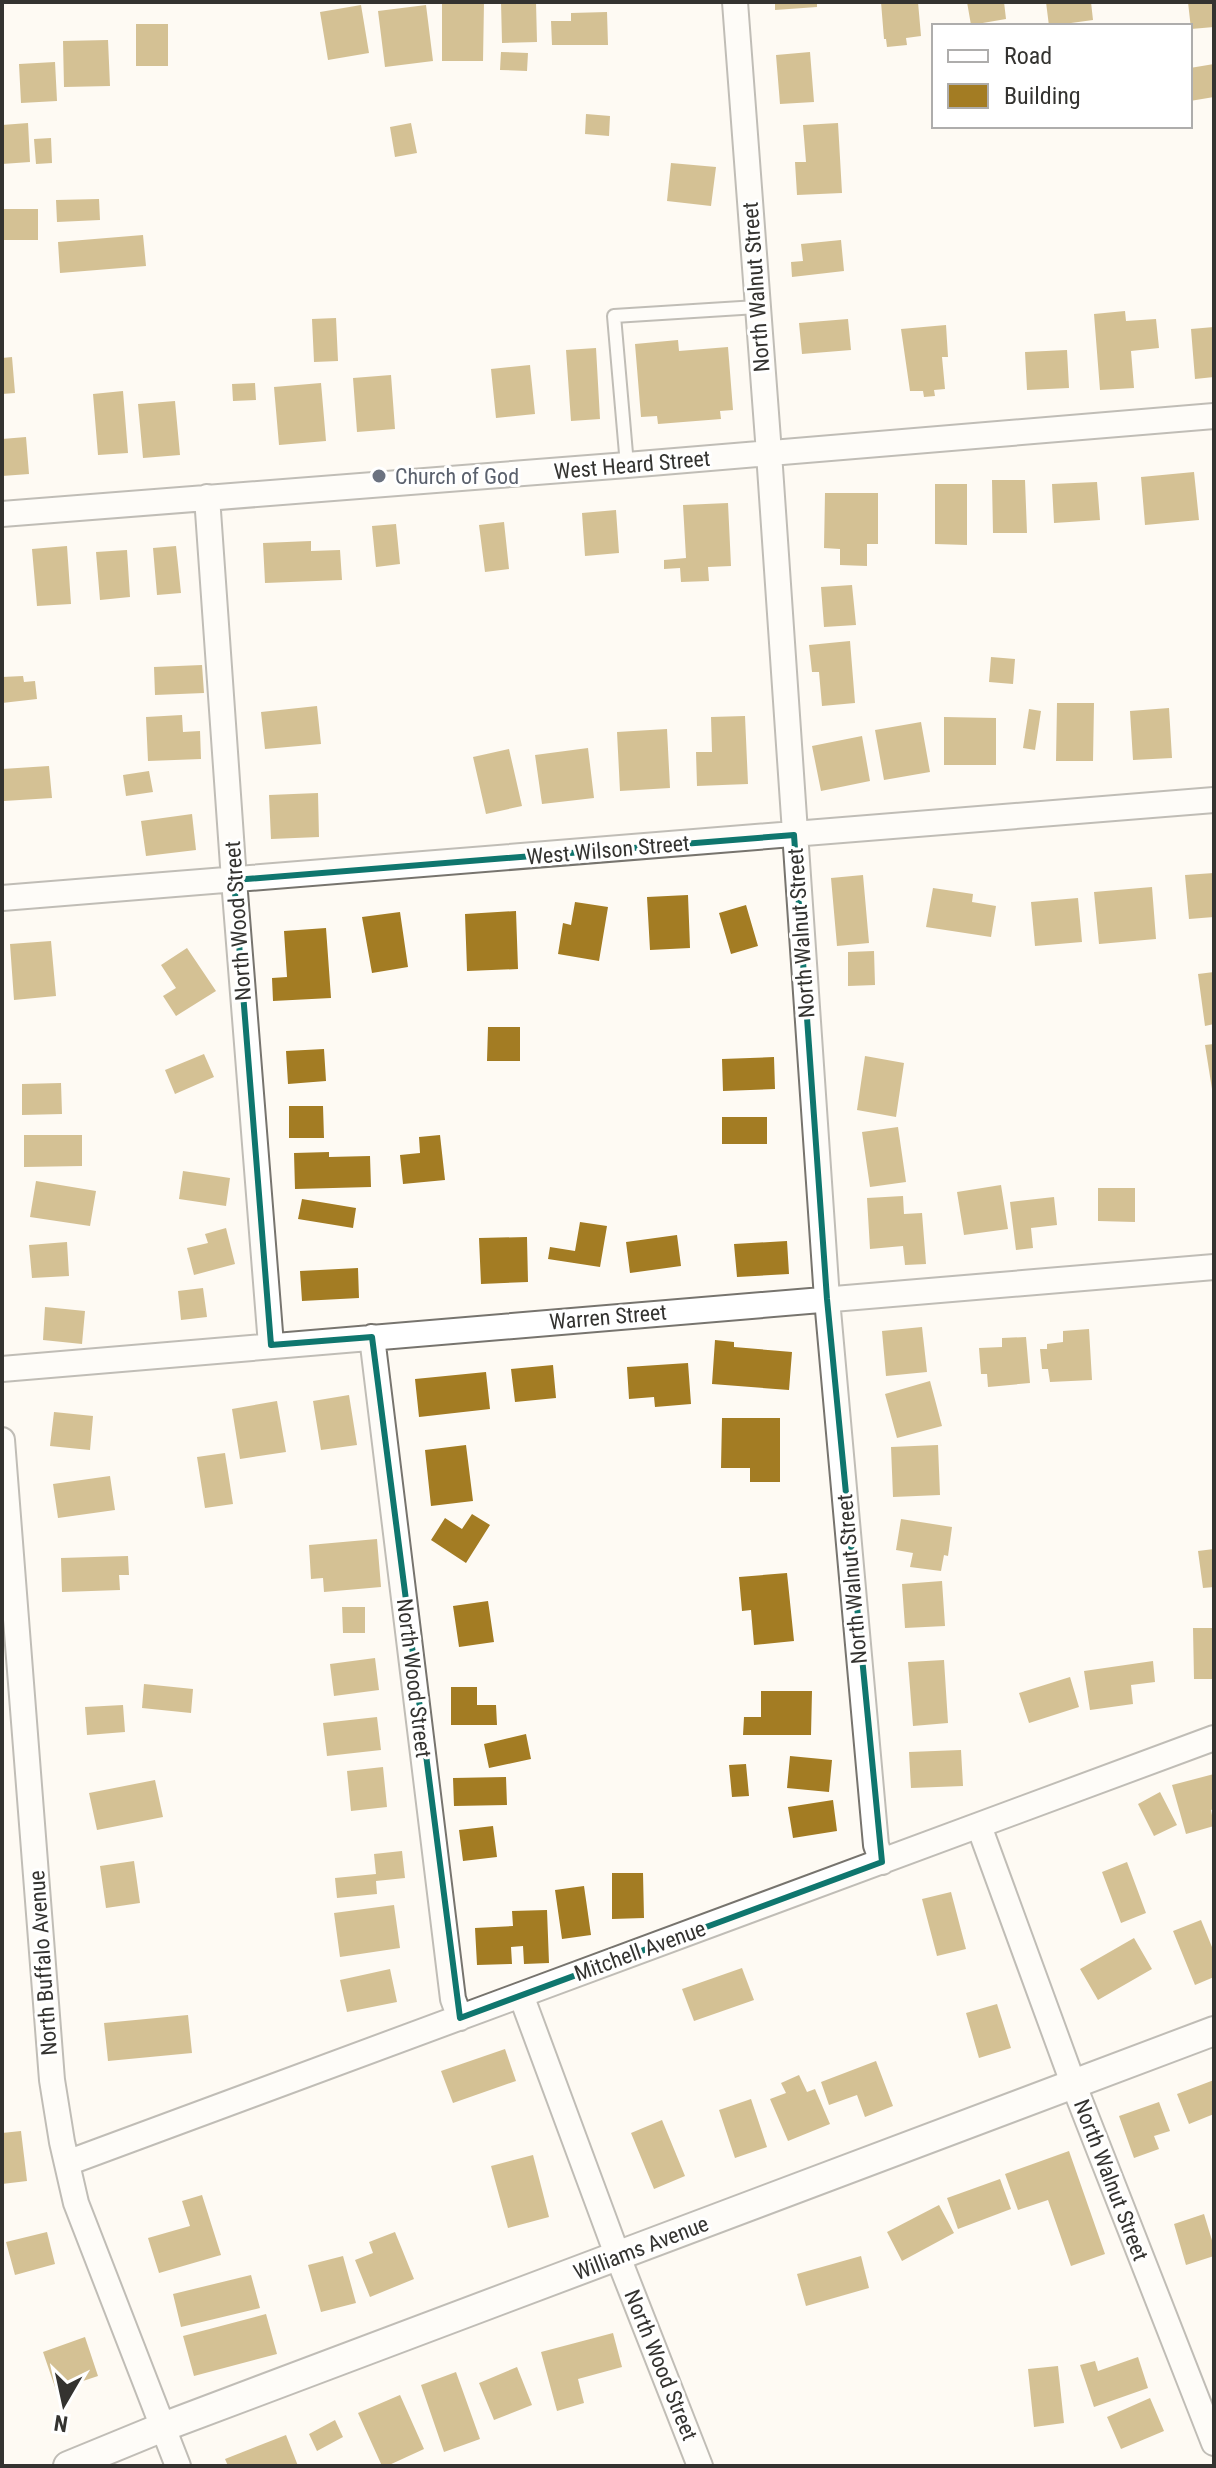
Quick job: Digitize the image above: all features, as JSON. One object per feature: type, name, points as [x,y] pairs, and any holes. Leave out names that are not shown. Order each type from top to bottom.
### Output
[{"type":"street","name":"North Walnut Street","points":[[735,2],[827,1299],[876,1845],[882,1862]]},
{"type":"street","name":"West Heard Street","points":[[2,514],[1214,416]]},
{"type":"street","name":"North Wood Street","points":[[207,497],[271,1345]]},
{"type":"street","name":"West Wilson Street","points":[[2,898],[1214,800]]},
{"type":"street","name":"Warren Street","points":[[2,1369],[1214,1267]]},
{"type":"street","name":"North Wood Street","points":[[372,1337],[453,1999],[460,2018]]},
{"type":"street","name":"North Buffalo Avenue","points":[[2,1440],[52,2080],[76,2203],[178,2466]]},
{"type":"street","name":"Mitchell Avenue","points":[[67,2163],[1214,1738]]},
{"type":"street","name":"North Walnut Street","points":[[979,1826],[1073,2083],[1214,2443]]},
{"type":"street","name":"North Wood Street","points":[[521,1995],[618,2257],[700,2466]]},
{"type":"street","name":"Williams Avenue","points":[[68,2466],[163,2427],[1214,2031]]},
{"type":"lane","points":[[627,465],[614,316],[757,307]]},
{"type":"highlighted area","points":[[794,835],[827,1299],[882,1862],[460,2018],[372,1337],[271,1345],[234,880]]},
{"type":"building","points":[[442,2],[484,2],[483,61],[442,61]]},
{"type":"building","points":[[501,2],[536,2],[537,42],[502,43]]},
{"type":"building","points":[[775,2],[817,2],[817,7],[775,10]]},
{"type":"building","points":[[881,2],[918,2],[921,36],[906,38],[907,45],[887,47]]},
{"type":"building","points":[[967,2],[1004,2],[1006,19],[971,24]]},
{"type":"building","points":[[1046,2],[1091,2],[1093,20],[1049,24]]},
{"type":"building","points":[[1188,2],[1214,2],[1214,27],[1192,29]]},
{"type":"building","points":[[361,5],[369,53],[328,60],[320,12]]},
{"type":"building","points":[[426,5],[433,61],[385,67],[378,11]]},
{"type":"building","points":[[607,12],[608,45],[552,45],[551,21],[571,21],[571,13]]},
{"type":"building","points":[[136,24],[168,24],[168,66],[136,66]]},
{"type":"building","points":[[108,40],[110,86],[64,87],[63,41]]},
{"type":"building","points":[[501,52],[528,53],[527,71],[500,70]]},
{"type":"building","points":[[810,52],[814,102],[780,104],[776,55]]},
{"type":"building","points":[[55,62],[57,101],[21,103],[19,64]]},
{"type":"building","points":[[1214,64],[1214,97],[1192,101],[1192,68]]},
{"type":"building","points":[[586,114],[610,116],[609,136],[585,134]]},
{"type":"building","points":[[28,123],[30,162],[2,164],[2,125]]},
{"type":"building","points":[[411,123],[417,153],[395,157],[390,127]]},
{"type":"building","points":[[838,123],[842,193],[797,195],[795,162],[806,162],[803,125]]},
{"type":"building","points":[[51,138],[52,163],[36,164],[34,139]]},
{"type":"building","points":[[671,163],[716,167],[711,206],[667,201]]},
{"type":"building","points":[[99,199],[100,220],[57,222],[56,200]]},
{"type":"building","points":[[2,209],[38,209],[38,240],[2,240]]},
{"type":"building","points":[[143,235],[146,266],[60,273],[58,242]]},
{"type":"building","points":[[841,240],[844,271],[792,277],[791,262],[803,261],[801,244]]},
{"type":"building","points":[[1125,311],[1126,321],[1156,319],[1159,348],[1131,351],[1134,388],[1100,390],[1094,314]]},
{"type":"building","points":[[336,318],[338,361],[314,362],[312,319]]},
{"type":"building","points":[[848,319],[851,350],[802,354],[799,323]]},
{"type":"building","points":[[946,325],[948,357],[942,357],[945,389],[934,390],[935,396],[924,397],[923,391],[910,391],[901,329]]},
{"type":"building","points":[[1214,327],[1214,377],[1195,379],[1191,329]]},
{"type":"building","points":[[678,340],[679,351],[728,347],[733,410],[720,411],[721,419],[658,424],[657,416],[641,417],[635,344]]},
{"type":"building","points":[[596,348],[600,419],[571,421],[566,350]]},
{"type":"building","points":[[1067,350],[1069,388],[1027,390],[1025,352]]},
{"type":"building","points":[[12,357],[15,393],[2,394],[2,358]]},
{"type":"building","points":[[530,365],[535,414],[496,418],[491,369]]},
{"type":"building","points":[[391,375],[395,429],[357,432],[353,378]]},
{"type":"building","points":[[255,383],[256,400],[233,401],[232,384]]},
{"type":"building","points":[[321,383],[326,441],[279,445],[274,387]]},
{"type":"building","points":[[123,391],[128,453],[98,455],[93,394]]},
{"type":"building","points":[[175,401],[180,455],[143,458],[138,404]]},
{"type":"building","points":[[26,437],[29,474],[2,476],[2,439]]},
{"type":"building","points":[[1194,472],[1199,520],[1145,525],[1141,477]]},
{"type":"building","points":[[992,480],[1025,480],[1027,533],[993,533]]},
{"type":"building","points":[[1097,482],[1100,520],[1054,523],[1052,484]]},
{"type":"building","points":[[935,484],[967,484],[967,545],[935,544]]},
{"type":"building","points":[[825,493],[878,493],[878,544],[867,544],[867,566],[840,565],[840,549],[824,548]]},
{"type":"building","points":[[728,503],[731,566],[708,567],[709,581],[681,582],[680,568],[664,569],[664,560],[686,558],[683,505]]},
{"type":"building","points":[[616,510],[619,553],[585,556],[582,513]]},
{"type":"building","points":[[504,522],[509,569],[485,572],[479,525]]},
{"type":"building","points":[[396,524],[400,564],[376,567],[372,526]]},
{"type":"building","points":[[311,541],[311,551],[340,550],[342,580],[265,583],[263,543]]},
{"type":"building","points":[[67,546],[71,604],[37,606],[32,549]]},
{"type":"building","points":[[176,546],[181,593],[157,595],[153,548]]},
{"type":"building","points":[[127,550],[130,597],[100,600],[96,552]]},
{"type":"building","points":[[852,585],[856,625],[824,627],[821,587]]},
{"type":"building","points":[[850,641],[855,703],[822,706],[819,672],[812,672],[809,645]]},
{"type":"building","points":[[991,657],[1015,659],[1013,684],[989,682]]},
{"type":"building","points":[[202,665],[204,693],[155,695],[154,667]]},
{"type":"building","points":[[23,676],[24,682],[35,681],[37,699],[2,703],[2,677]]},
{"type":"building","points":[[1057,703],[1094,703],[1093,761],[1056,761]]},
{"type":"building","points":[[317,706],[321,744],[265,749],[261,712]]},
{"type":"building","points":[[1169,708],[1172,758],[1133,760],[1130,711]]},
{"type":"building","points":[[1029,709],[1041,711],[1035,750],[1023,748]]},
{"type":"building","points":[[182,715],[183,732],[200,731],[201,759],[148,761],[146,717]]},
{"type":"building","points":[[745,716],[748,784],[697,786],[696,752],[712,752],[711,717]]},
{"type":"building","points":[[944,717],[996,718],[996,765],[944,765]]},
{"type":"building","points":[[921,722],[930,772],[884,780],[875,730]]},
{"type":"building","points":[[667,729],[670,788],[620,791],[617,732]]},
{"type":"building","points":[[862,736],[870,781],[821,791],[812,746]]},
{"type":"building","points":[[588,748],[594,798],[542,804],[535,755]]},
{"type":"building","points":[[509,749],[522,806],[486,814],[473,757]]},
{"type":"building","points":[[49,766],[52,798],[4,801],[2,769]]},
{"type":"building","points":[[149,771],[153,792],[126,796],[123,775]]},
{"type":"building","points":[[318,793],[319,837],[271,839],[269,795]]},
{"type":"building","points":[[192,814],[196,850],[146,856],[141,821]]},
{"type":"building","points":[[1214,873],[1214,917],[1189,919],[1185,875]]},
{"type":"building","points":[[863,875],[869,943],[837,946],[831,878]]},
{"type":"building","points":[[1152,887],[1156,939],[1099,944],[1094,892]]},
{"type":"building","points":[[933,888],[973,894],[972,902],[996,906],[991,937],[926,927]]},
{"type":"building","points":[[688,895],[690,948],[650,950],[647,897]]},
{"type":"building","points":[[1078,898],[1082,942],[1035,946],[1031,902]]},
{"type":"building","points":[[575,902],[608,907],[599,961],[558,954],[563,923],[571,925]]},
{"type":"building","points":[[746,905],[758,946],[731,954],[719,913]]},
{"type":"building","points":[[516,911],[518,969],[467,971],[465,914]]},
{"type":"building","points":[[400,912],[408,967],[372,973],[362,917]]},
{"type":"building","points":[[326,928],[331,998],[273,1001],[272,978],[287,977],[284,931]]},
{"type":"building","points":[[51,941],[56,996],[14,1000],[10,944]]},
{"type":"building","points":[[187,948],[216,991],[176,1016],[163,996],[176,988],[161,965]]},
{"type":"building","points":[[874,951],[875,985],[848,986],[848,952]]},
{"type":"building","points":[[1214,972],[1214,1024],[1205,1026],[1198,974]]},
{"type":"building","points":[[488,1027],[520,1027],[520,1061],[487,1061]]},
{"type":"building","points":[[1214,1044],[1214,1089],[1212,1089],[1205,1045]]},
{"type":"building","points":[[324,1049],[326,1081],[288,1084],[286,1051]]},
{"type":"building","points":[[204,1054],[214,1077],[175,1094],[165,1070]]},
{"type":"building","points":[[865,1056],[904,1063],[896,1117],[857,1110]]},
{"type":"building","points":[[774,1057],[775,1089],[723,1091],[722,1059]]},
{"type":"building","points":[[61,1083],[62,1114],[22,1115],[22,1084]]},
{"type":"building","points":[[289,1106],[323,1106],[324,1138],[289,1138]]},
{"type":"building","points":[[722,1117],[767,1117],[767,1144],[722,1144]]},
{"type":"building","points":[[898,1127],[906,1182],[870,1187],[862,1132]]},
{"type":"building","points":[[24,1135],[82,1135],[82,1166],[24,1167]]},
{"type":"building","points":[[440,1135],[445,1180],[403,1184],[400,1155],[420,1153],[419,1137]]},
{"type":"building","points":[[329,1152],[329,1157],[370,1156],[371,1187],[295,1189],[294,1153]]},
{"type":"building","points":[[183,1171],[230,1178],[226,1206],[179,1199]]},
{"type":"building","points":[[36,1181],[96,1191],[90,1226],[30,1217]]},
{"type":"building","points":[[1001,1185],[1008,1229],[964,1235],[957,1192]]},
{"type":"building","points":[[1098,1188],[1135,1188],[1135,1222],[1098,1221]]},
{"type":"building","points":[[903,1196],[904,1214],[922,1213],[926,1264],[905,1265],[903,1246],[870,1249],[867,1198]]},
{"type":"building","points":[[1054,1197],[1057,1225],[1031,1228],[1033,1248],[1016,1250],[1010,1202]]},
{"type":"building","points":[[302,1199],[356,1208],[353,1228],[298,1219]]},
{"type":"building","points":[[580,1222],[607,1226],[600,1267],[548,1259],[550,1247],[575,1251]]},
{"type":"building","points":[[226,1228],[235,1264],[194,1275],[187,1248],[208,1243],[205,1234]]},
{"type":"building","points":[[677,1235],[681,1266],[630,1273],[626,1242]]},
{"type":"building","points":[[527,1237],[528,1282],[481,1284],[479,1238]]},
{"type":"building","points":[[787,1241],[789,1274],[737,1277],[734,1244]]},
{"type":"building","points":[[67,1242],[69,1276],[32,1278],[29,1245]]},
{"type":"building","points":[[358,1268],[359,1298],[302,1301],[300,1271]]},
{"type":"building","points":[[203,1288],[207,1317],[181,1320],[178,1291]]},
{"type":"building","points":[[45,1307],[85,1311],[82,1344],[43,1340]]},
{"type":"building","points":[[922,1327],[927,1372],[886,1376],[882,1331]]},
{"type":"building","points":[[1089,1329],[1092,1380],[1050,1382],[1048,1369],[1042,1369],[1040,1349],[1047,1349],[1047,1344],[1063,1342],[1063,1331]]},
{"type":"building","points":[[1026,1337],[1030,1383],[988,1387],[987,1374],[981,1374],[979,1348],[1002,1347],[1002,1338]]},
{"type":"building","points":[[715,1340],[734,1342],[734,1347],[792,1352],[789,1390],[712,1384]]},
{"type":"building","points":[[688,1363],[691,1404],[655,1407],[654,1397],[629,1399],[627,1367]]},
{"type":"building","points":[[553,1365],[556,1398],[515,1402],[511,1369]]},
{"type":"building","points":[[486,1372],[490,1409],[419,1417],[415,1379]]},
{"type":"building","points":[[930,1381],[942,1426],[897,1438],[885,1394]]},
{"type":"building","points":[[349,1395],[357,1445],[321,1450],[313,1401]]},
{"type":"building","points":[[277,1401],[286,1452],[240,1459],[232,1409]]},
{"type":"building","points":[[54,1412],[93,1416],[90,1450],[50,1446]]},
{"type":"building","points":[[722,1418],[780,1418],[780,1482],[750,1482],[750,1468],[721,1468]]},
{"type":"building","points":[[466,1445],[473,1501],[431,1506],[425,1450]]},
{"type":"building","points":[[938,1445],[940,1495],[893,1497],[891,1447]]},
{"type":"building","points":[[225,1453],[233,1504],[205,1508],[197,1457]]},
{"type":"building","points":[[110,1476],[115,1510],[58,1518],[53,1484]]},
{"type":"building","points":[[472,1514],[490,1525],[466,1563],[431,1540],[445,1518],[462,1529]]},
{"type":"building","points":[[901,1519],[952,1527],[948,1556],[944,1555],[941,1571],[910,1567],[913,1553],[896,1550]]},
{"type":"building","points":[[377,1539],[381,1587],[324,1592],[323,1578],[311,1579],[309,1545]]},
{"type":"building","points":[[1214,1549],[1214,1587],[1203,1588],[1198,1551]]},
{"type":"building","points":[[128,1556],[129,1575],[119,1575],[120,1590],[62,1592],[61,1558]]},
{"type":"building","points":[[787,1573],[794,1641],[754,1645],[751,1610],[742,1611],[739,1577]]},
{"type":"building","points":[[942,1581],[945,1626],[905,1628],[902,1584]]},
{"type":"building","points":[[488,1601],[494,1642],[459,1647],[453,1606]]},
{"type":"building","points":[[342,1607],[365,1607],[365,1633],[343,1633]]},
{"type":"building","points":[[1193,1628],[1214,1628],[1214,1679],[1194,1679]]},
{"type":"building","points":[[375,1658],[379,1690],[334,1696],[330,1664]]},
{"type":"building","points":[[944,1660],[948,1723],[913,1726],[908,1662]]},
{"type":"building","points":[[1153,1661],[1155,1682],[1131,1685],[1133,1704],[1090,1710],[1084,1671]]},
{"type":"building","points":[[1070,1677],[1079,1707],[1029,1723],[1019,1693]]},
{"type":"building","points":[[144,1684],[193,1689],[191,1713],[142,1708]]},
{"type":"building","points":[[451,1687],[477,1687],[477,1705],[496,1705],[497,1725],[451,1725]]},
{"type":"building","points":[[761,1691],[812,1691],[811,1735],[743,1735],[744,1717],[761,1717]]},
{"type":"building","points":[[123,1705],[125,1732],[87,1735],[85,1707]]},
{"type":"building","points":[[377,1717],[381,1750],[327,1756],[323,1723]]},
{"type":"building","points":[[526,1734],[531,1759],[489,1768],[484,1744]]},
{"type":"building","points":[[961,1750],[963,1786],[911,1788],[909,1752]]},
{"type":"building","points":[[790,1756],[832,1760],[829,1792],[787,1788]]},
{"type":"building","points":[[746,1764],[749,1796],[732,1797],[729,1765]]},
{"type":"building","points":[[383,1767],[387,1807],[351,1811],[347,1771]]},
{"type":"building","points":[[1214,1774],[1214,1809],[1211,1810],[1214,1826],[1186,1834],[1172,1785]]},
{"type":"building","points":[[506,1777],[507,1805],[454,1806],[453,1778]]},
{"type":"building","points":[[155,1780],[163,1817],[97,1830],[89,1793]]},
{"type":"building","points":[[1160,1792],[1177,1825],[1154,1836],[1138,1804]]},
{"type":"building","points":[[833,1800],[837,1831],[793,1838],[788,1807]]},
{"type":"building","points":[[493,1826],[497,1857],[463,1861],[459,1830]]},
{"type":"building","points":[[402,1851],[405,1878],[376,1881],[377,1894],[337,1898],[335,1878],[376,1874],[374,1854]]},
{"type":"building","points":[[134,1861],[140,1903],[106,1908],[100,1866]]},
{"type":"building","points":[[1127,1862],[1146,1913],[1121,1923],[1102,1872]]},
{"type":"building","points":[[612,1873],[643,1873],[644,1918],[612,1919]]},
{"type":"building","points":[[584,1886],[591,1935],[562,1939],[555,1890]]},
{"type":"building","points":[[951,1892],[966,1949],[937,1956],[922,1899]]},
{"type":"building","points":[[394,1905],[400,1948],[340,1957],[334,1913]]},
{"type":"building","points":[[547,1910],[549,1963],[524,1964],[523,1946],[511,1947],[512,1964],[477,1965],[475,1928],[513,1926],[512,1911]]},
{"type":"building","points":[[1201,1920],[1214,1952],[1214,1977],[1195,1985],[1173,1931]]},
{"type":"building","points":[[1134,1938],[1152,1969],[1098,2000],[1080,1969]]},
{"type":"building","points":[[742,1968],[754,2000],[694,2021],[682,1989]]},
{"type":"building","points":[[390,1969],[397,2002],[347,2012],[340,1980]]},
{"type":"building","points":[[997,2004],[1011,2048],[979,2058],[966,2013]]},
{"type":"building","points":[[188,2015],[192,2053],[108,2061],[104,2023]]},
{"type":"building","points":[[505,2049],[516,2081],[453,2103],[441,2071]]},
{"type":"building","points":[[876,2061],[893,2106],[865,2117],[857,2095],[829,2105],[821,2082]]},
{"type":"building","points":[[799,2075],[807,2092],[815,2089],[830,2124],[788,2141],[770,2099],[786,2093],[781,2083]]},
{"type":"building","points":[[1214,2080],[1214,2114],[1189,2124],[1177,2094]]},
{"type":"building","points":[[751,2099],[767,2147],[735,2158],[719,2110]]},
{"type":"building","points":[[1159,2102],[1170,2131],[1154,2136],[1159,2149],[1134,2158],[1119,2116]]},
{"type":"building","points":[[662,2120],[685,2176],[654,2189],[631,2133]]},
{"type":"building","points":[[21,2131],[27,2181],[2,2184],[2,2133]]},
{"type":"building","points":[[1069,2151],[1105,2254],[1071,2266],[1048,2200],[1018,2210],[1005,2174]]},
{"type":"building","points":[[533,2155],[549,2217],[508,2228],[491,2166]]},
{"type":"building","points":[[1000,2179],[1011,2209],[958,2229],[947,2198]]},
{"type":"building","points":[[202,2195],[221,2255],[159,2273],[148,2238],[190,2226],[182,2201]]},
{"type":"building","points":[[939,2205],[954,2233],[902,2261],[887,2232]]},
{"type":"building","points":[[1204,2214],[1214,2256],[1186,2265],[1174,2224]]},
{"type":"building","points":[[47,2232],[55,2264],[15,2275],[6,2242]]},
{"type":"building","points":[[395,2232],[414,2279],[370,2297],[355,2260],[373,2253],[369,2242]]},
{"type":"building","points":[[343,2256],[356,2303],[321,2312],[308,2265]]},
{"type":"building","points":[[861,2256],[869,2288],[806,2306],[797,2274]]},
{"type":"building","points":[[251,2275],[260,2308],[181,2327],[173,2294]]},
{"type":"building","points":[[266,2314],[277,2354],[194,2376],[183,2336]]},
{"type":"building","points":[[613,2333],[622,2367],[578,2379],[584,2403],[557,2411],[541,2352]]},
{"type":"building","points":[[85,2337],[98,2376],[56,2390],[43,2352]]},
{"type":"building","points":[[1138,2357],[1148,2388],[1094,2407],[1080,2365],[1095,2361],[1098,2371]]},
{"type":"building","points":[[1058,2366],[1064,2423],[1034,2427],[1028,2369]]},
{"type":"building","points":[[517,2367],[532,2405],[494,2420],[479,2383]]},
{"type":"building","points":[[456,2372],[480,2439],[444,2452],[421,2385]]},
{"type":"building","points":[[400,2395],[424,2449],[382,2466],[358,2413]]},
{"type":"building","points":[[1150,2398],[1164,2431],[1121,2449],[1107,2417]]},
{"type":"building","points":[[335,2420],[343,2437],[317,2451],[309,2434]]},
{"type":"building","points":[[286,2435],[298,2466],[228,2466],[225,2459]]},
{"type":"place","name":"Church of God","points":[[379,476]]}]
